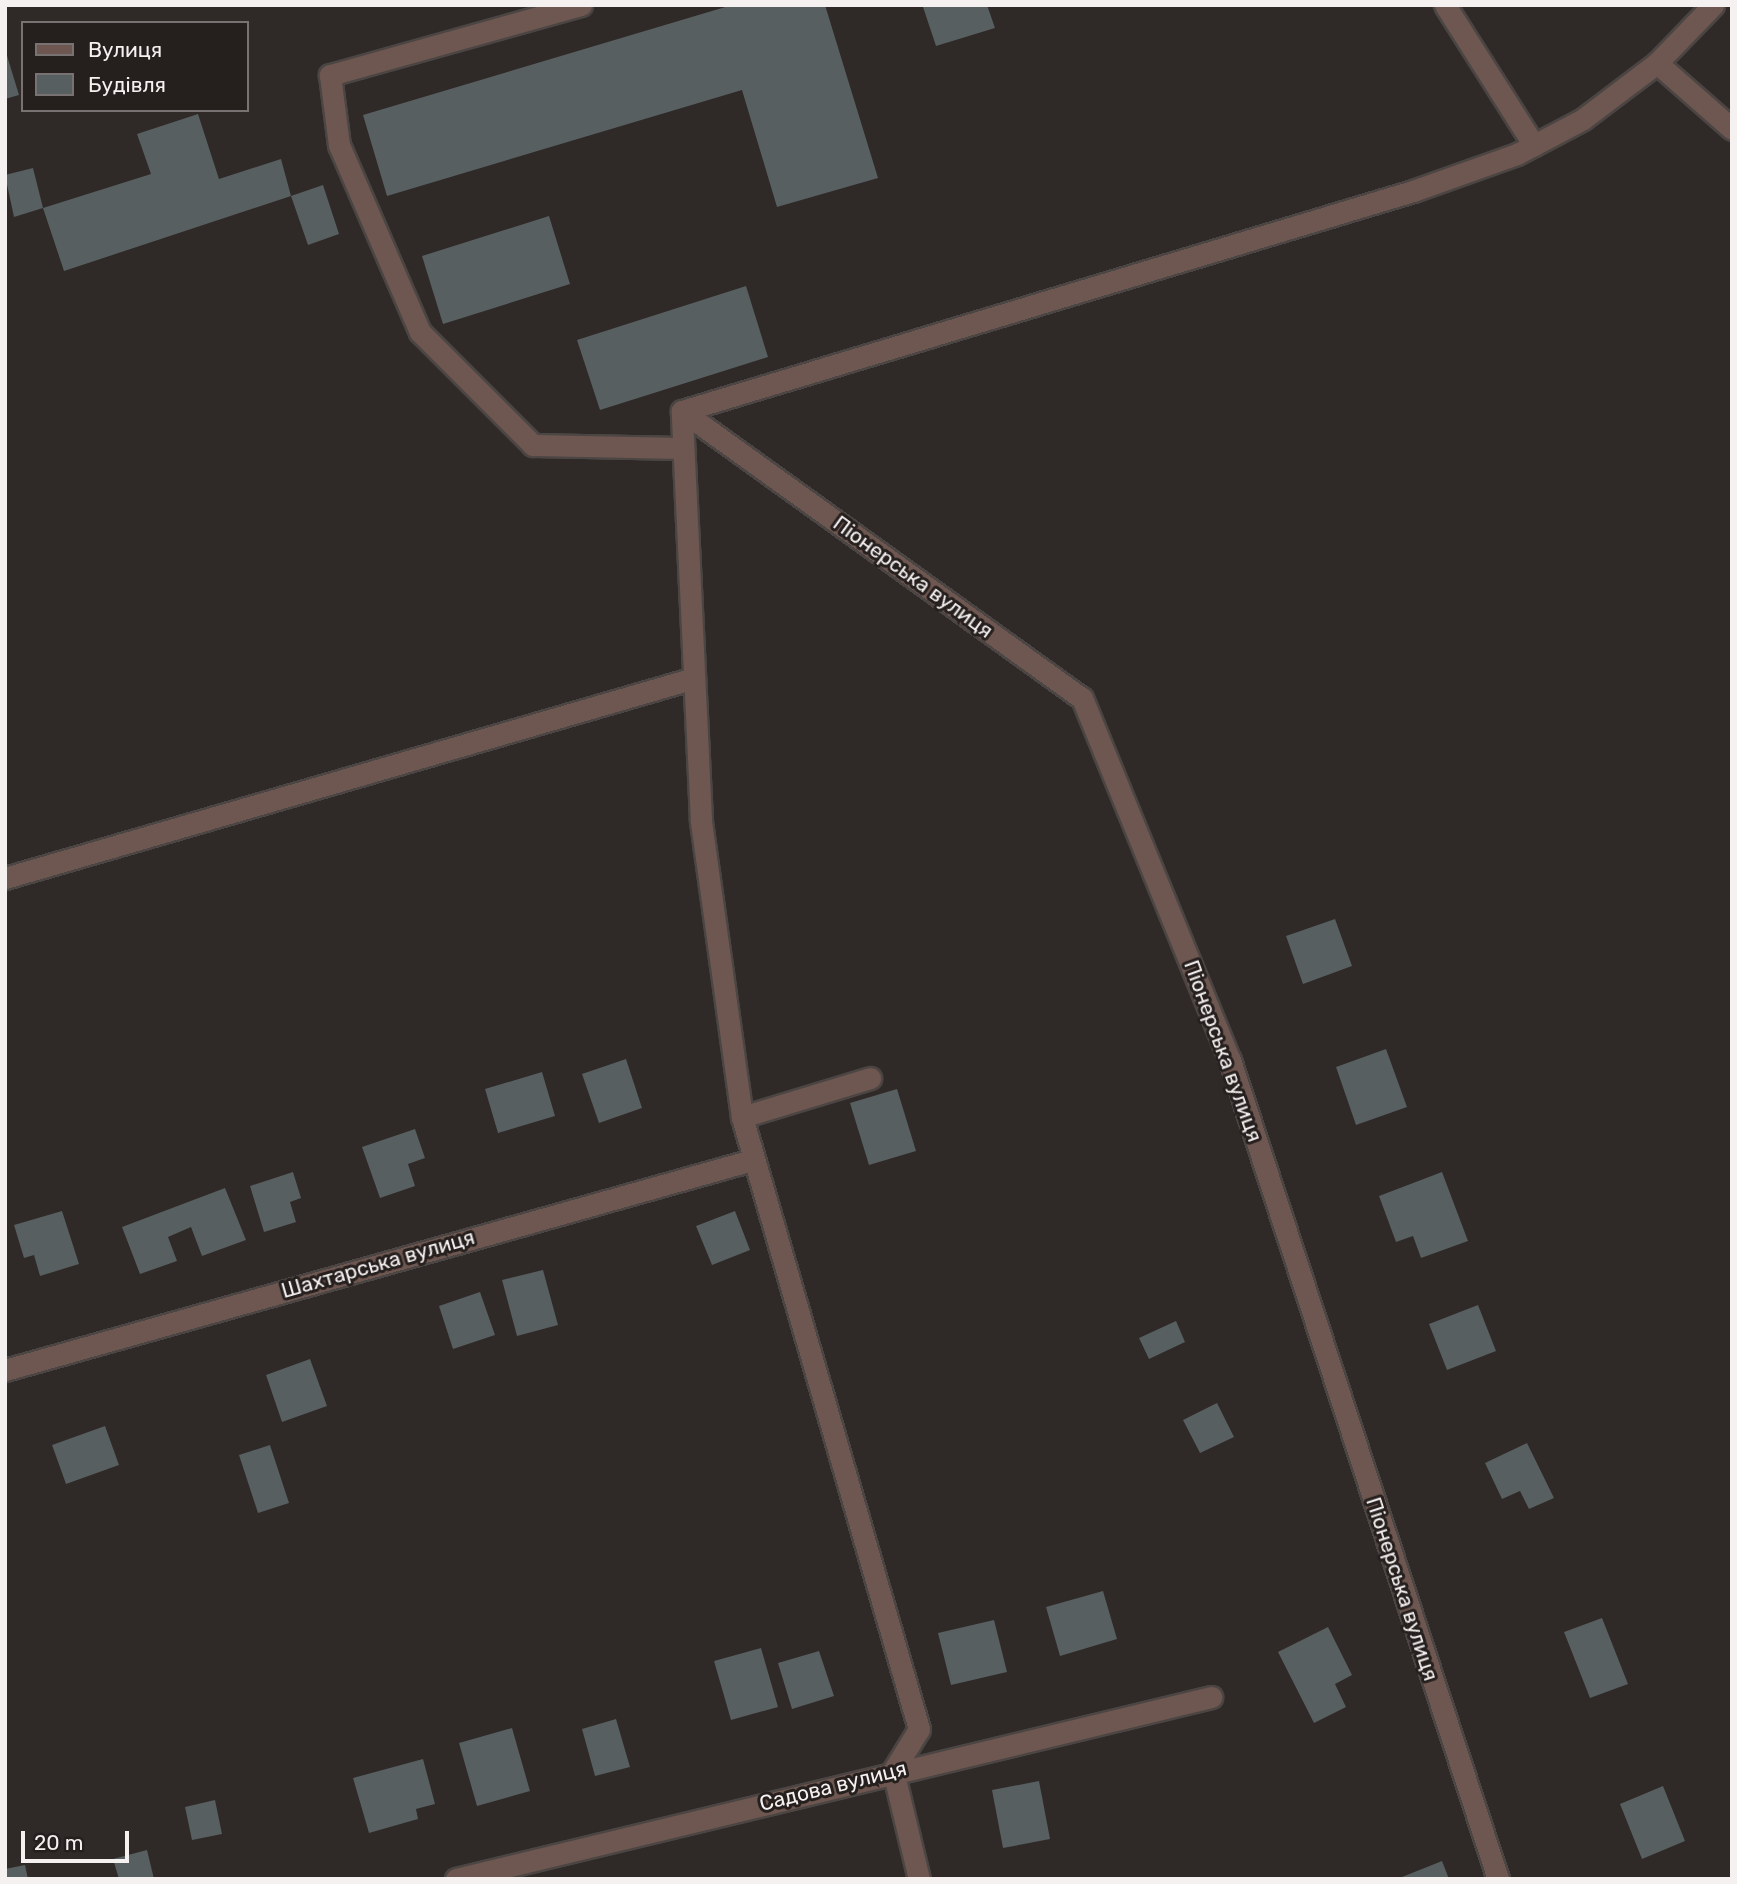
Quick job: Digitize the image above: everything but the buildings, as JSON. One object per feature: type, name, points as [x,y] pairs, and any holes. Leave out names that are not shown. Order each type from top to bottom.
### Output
[{"type":"street","points":[[581,5],[330,75],[339,145],[420,332],[533,444],[682,448]]},
{"type":"street","points":[[1445,5],[1534,145]]},
{"type":"street","points":[[919,1879],[893,1771],[919,1729],[752,1160],[743,1116],[701,820],[691,679],[682,411],[1413,191],[1534,145],[1583,119],[1657,63],[1713,5]]},
{"type":"street","points":[[1657,63],[1732,129]]},
{"type":"street","name":"Піонерська вулиця","points":[[682,411],[1082,698],[1230,1060],[1499,1879]]},
{"type":"street","points":[[5,878],[691,679]]},
{"type":"street","points":[[743,1116],[870,1078]]},
{"type":"street","name":"Шахтарська вулиця","points":[[5,1370],[752,1160]]},
{"type":"street","name":"Садова вулиця","points":[[456,1879],[893,1771],[1211,1697]]}]
